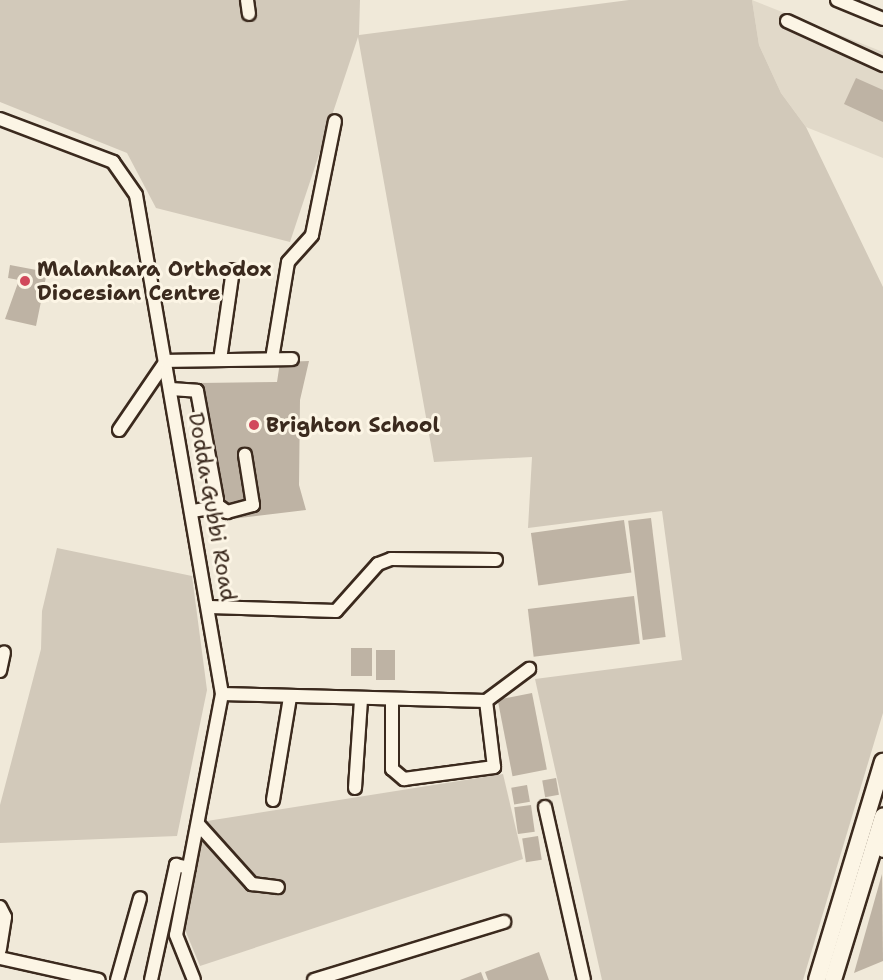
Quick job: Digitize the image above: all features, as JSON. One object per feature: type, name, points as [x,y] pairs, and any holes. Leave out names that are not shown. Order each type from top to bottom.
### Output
[{"type":"main road","points":[[817,980],[876,847],[883,762]]},
{"type":"main road","points":[[833,980],[876,847],[883,816]]},
{"type":"street","points":[[247,0],[249,14]]},
{"type":"street","points":[[837,0],[883,19]]},
{"type":"street","points":[[787,21],[883,64]]},
{"type":"street","name":"Dodda Gubbi Road","points":[[0,119],[113,162],[136,195],[210,607],[222,694],[176,935],[195,980]]},
{"type":"street","points":[[272,359],[288,262],[312,235],[334,121]]},
{"type":"street","points":[[220,360],[233,270]]},
{"type":"street","points":[[119,430],[166,361],[292,359]]},
{"type":"street","points":[[171,389],[197,391],[216,504],[227,512],[253,505],[245,455]]},
{"type":"street","points":[[193,511],[216,504]]},
{"type":"street","points":[[210,607],[336,611],[378,564],[391,559],[496,560]]},
{"type":"street","points":[[0,672],[4,652]]},
{"type":"street","points":[[222,694],[392,701],[486,701],[529,669]]},
{"type":"street","points":[[273,800],[290,697]]},
{"type":"street","points":[[355,788],[361,700]]},
{"type":"street","points":[[392,701],[392,769],[404,779],[494,767],[486,701]]},
{"type":"street","points":[[544,807],[584,980]]},
{"type":"street","points":[[198,824],[252,884],[278,887]]},
{"type":"street","points":[[151,980],[176,866],[189,868]]},
{"type":"street","points":[[117,980],[140,898]]},
{"type":"street","points":[[0,907],[5,917],[0,950]]},
{"type":"street","points":[[314,980],[504,922]]},
{"type":"street","points":[[0,958],[99,980]]},
{"type":"shaded area","points":[[0,0],[360,0],[359,35],[629,0],[752,0],[759,45],[781,93],[806,127],[883,287],[883,713],[803,980],[602,980],[535,679],[682,660],[662,511],[528,528],[532,457],[434,462],[358,37],[290,242],[156,208],[127,153],[0,102]]},
{"type":"shaded area","points":[[752,0],[883,52],[883,158],[806,127],[781,93],[759,45]]},
{"type":"shaded area","points":[[57,548],[192,576],[207,690],[177,836],[0,843],[0,805],[41,649],[42,611]]},
{"type":"shaded area","points":[[503,774],[523,859],[200,966],[183,925],[207,821]]},
{"type":"building","points":[[856,78],[883,90],[883,122],[844,104]]},
{"type":"building","points":[[10,265],[47,272],[36,326],[5,319],[19,280],[8,278]]},
{"type":"building","name":"Brighton School","points":[[309,361],[300,400],[299,485],[306,510],[223,520],[258,509],[246,451],[249,499],[224,506],[200,383],[277,382],[280,362]]},
{"type":"building","points":[[651,518],[666,637],[643,640],[628,521]]},
{"type":"building","points":[[624,520],[631,572],[538,586],[531,533]]},
{"type":"building","points":[[634,596],[640,644],[534,657],[528,609]]},
{"type":"building","points":[[351,648],[372,648],[372,676],[351,676]]},
{"type":"building","points":[[376,650],[395,650],[395,680],[376,680]]},
{"type":"building","points":[[532,693],[547,770],[513,776],[498,700]]},
{"type":"building","points":[[556,778],[559,795],[545,797],[542,780]]},
{"type":"building","points":[[527,785],[530,802],[514,805],[511,788]]},
{"type":"building","points":[[531,805],[535,832],[518,834],[514,807]]},
{"type":"building","points":[[538,836],[542,860],[526,862],[522,839]]},
{"type":"building","points":[[882,874],[883,961],[854,973]]},
{"type":"building","points":[[539,952],[549,980],[488,980],[485,972]]},
{"type":"building","points":[[481,972],[484,980],[460,980]]},
{"type":"place","name":"Malankara Orthodox Diocesian Centre","points":[[25,281]]},
{"type":"place","name":"Brighton School","points":[[254,425]]}]
